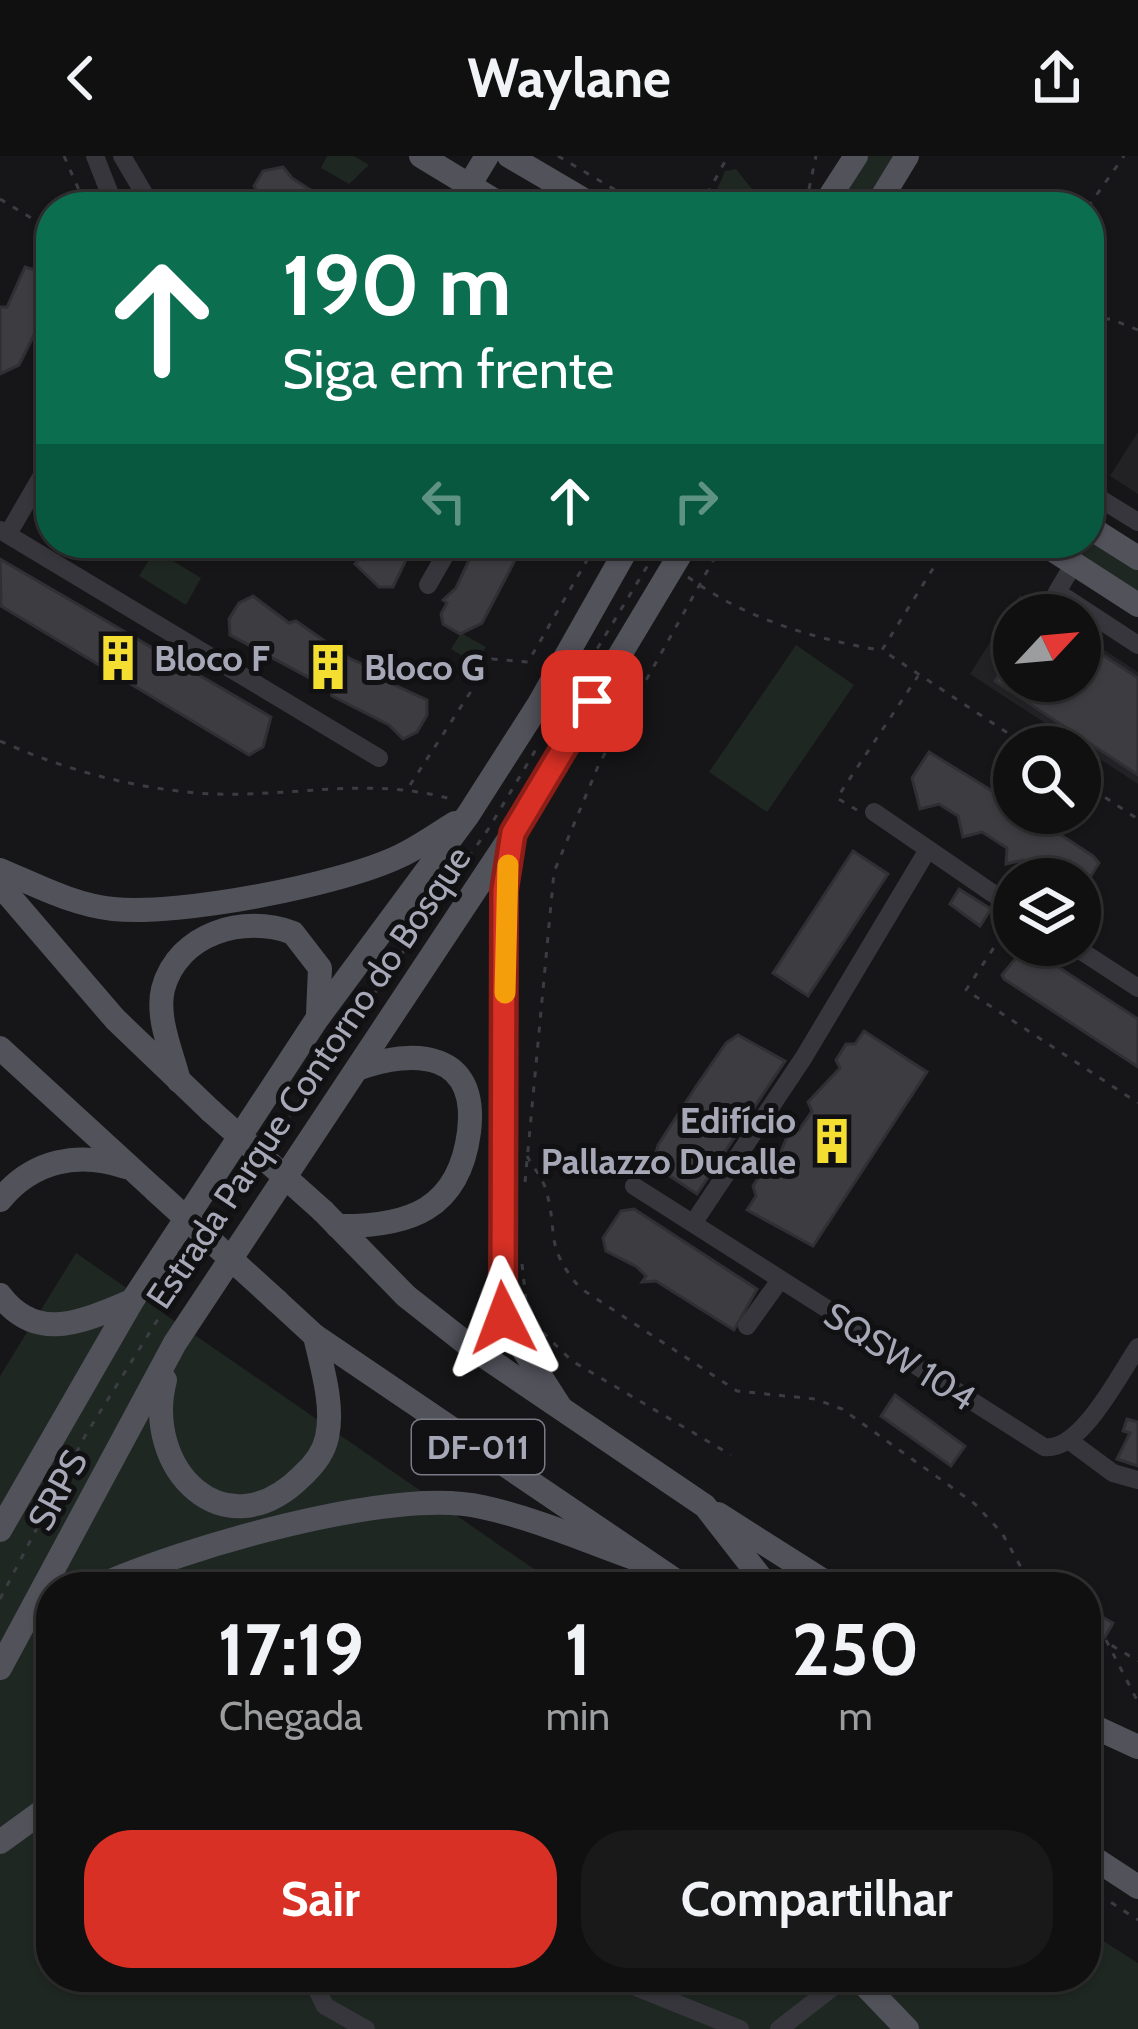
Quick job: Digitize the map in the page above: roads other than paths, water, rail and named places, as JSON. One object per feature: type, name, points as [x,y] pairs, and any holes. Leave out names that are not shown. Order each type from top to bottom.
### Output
[{"type":"main road","points":[[421,156],[482,192]]},
{"type":"main road","points":[[470,184],[487,156]]},
{"type":"main road","points":[[509,156],[570,192]]},
{"type":"main road","points":[[822,192],[856,156]]},
{"type":"main road","points":[[885,192],[907,156]]},
{"type":"main road","points":[[1104,537],[1138,558]]},
{"type":"main road","name":"Estrada Parque Contorno do Bosque","points":[[132,1301],[317,1019],[471,810],[539,704],[622,558]]},
{"type":"main road","name":"Estrada Parque Contorno do Bosque","points":[[175,1343],[513,833],[678,558]]},
{"type":"main road","points":[[1063,558],[1138,605]]},
{"type":"main road","points":[[0,870],[74,901],[112,909],[174,909],[340,876],[398,857],[471,810]]},
{"type":"main road","points":[[513,833],[504,890],[506,1088],[500,1283],[503,1318],[559,1405]]},
{"type":"main road","name":"DF-011","points":[[0,885],[69,969],[178,1081],[330,1218],[406,1296],[705,1506],[809,1572]]},
{"type":"main road","points":[[178,1081],[162,1014],[163,991],[184,953],[222,929],[278,927],[306,944],[320,968],[317,1019]]},
{"type":"main road","name":"DF-011","points":[[0,1048],[315,1336],[662,1572]]},
{"type":"main road","points":[[330,1218],[392,1223],[438,1201],[461,1176],[470,1124],[461,1079],[446,1065],[398,1054],[357,1069]]},
{"type":"main road","points":[[0,1200],[19,1178],[61,1160],[104,1160],[131,1169]]},
{"type":"main road","points":[[0,1294],[27,1319],[60,1329],[132,1301]]},
{"type":"main road","name":"SRPS","points":[[0,1530],[132,1301]]},
{"type":"main road","points":[[175,1343],[160,1402],[161,1439],[175,1466],[204,1498],[241,1507],[277,1498],[311,1467],[326,1442],[330,1416],[315,1336]]},
{"type":"main road","name":"SRPS","points":[[55,1572],[175,1343]]},
{"type":"main road","points":[[130,1572],[159,1559],[418,1501],[479,1506],[648,1563]]},
{"type":"main road","name":"DF-011","points":[[705,1506],[756,1572]]},
{"type":"main road","name":"SRPS","points":[[0,1668],[36,1608]]},
{"type":"main road","points":[[25,1629],[36,1622]]},
{"type":"main road","points":[[1101,1730],[1138,1747]]},
{"type":"main road","points":[[0,1842],[36,1815]]},
{"type":"main road","points":[[0,1832],[25,1822]]},
{"type":"main road","points":[[1101,1863],[1138,1887]]},
{"type":"main road","points":[[871,1992],[907,2029]]},
{"type":"street","points":[[95,156],[109,192]]},
{"type":"street","points":[[122,156],[150,192]]},
{"type":"street","points":[[36,483],[4,532],[36,551]]},
{"type":"street","points":[[1104,501],[1138,521]]},
{"type":"street","points":[[47,558],[379,758]]},
{"type":"street","points":[[428,585],[443,558]]},
{"type":"street","points":[[1073,565],[1057,592],[1138,645]]},
{"type":"street","points":[[874,812],[993,897]]},
{"type":"street","points":[[694,1222],[804,1057],[927,851]]},
{"type":"street","points":[[1101,964],[1138,988]]},
{"type":"street","name":"SQSW 104","points":[[634,1186],[1044,1447],[1071,1442]]},
{"type":"street","points":[[747,1326],[780,1280]]},
{"type":"street","points":[[1138,1347],[1071,1442],[1113,1472],[1138,1480]]},
{"type":"street","points":[[318,1992],[325,2006],[367,2029]]},
{"type":"street","points":[[648,1992],[740,2029]]},
{"type":"street","points":[[779,2029],[827,1992]]},
{"type":"place","name":"Bloco F","points":[[118,658]]},
{"type":"place","name":"Bloco G","points":[[328,667]]},
{"type":"place","name":"Edifício Pallazzo Ducalle","points":[[832,1141]]}]
